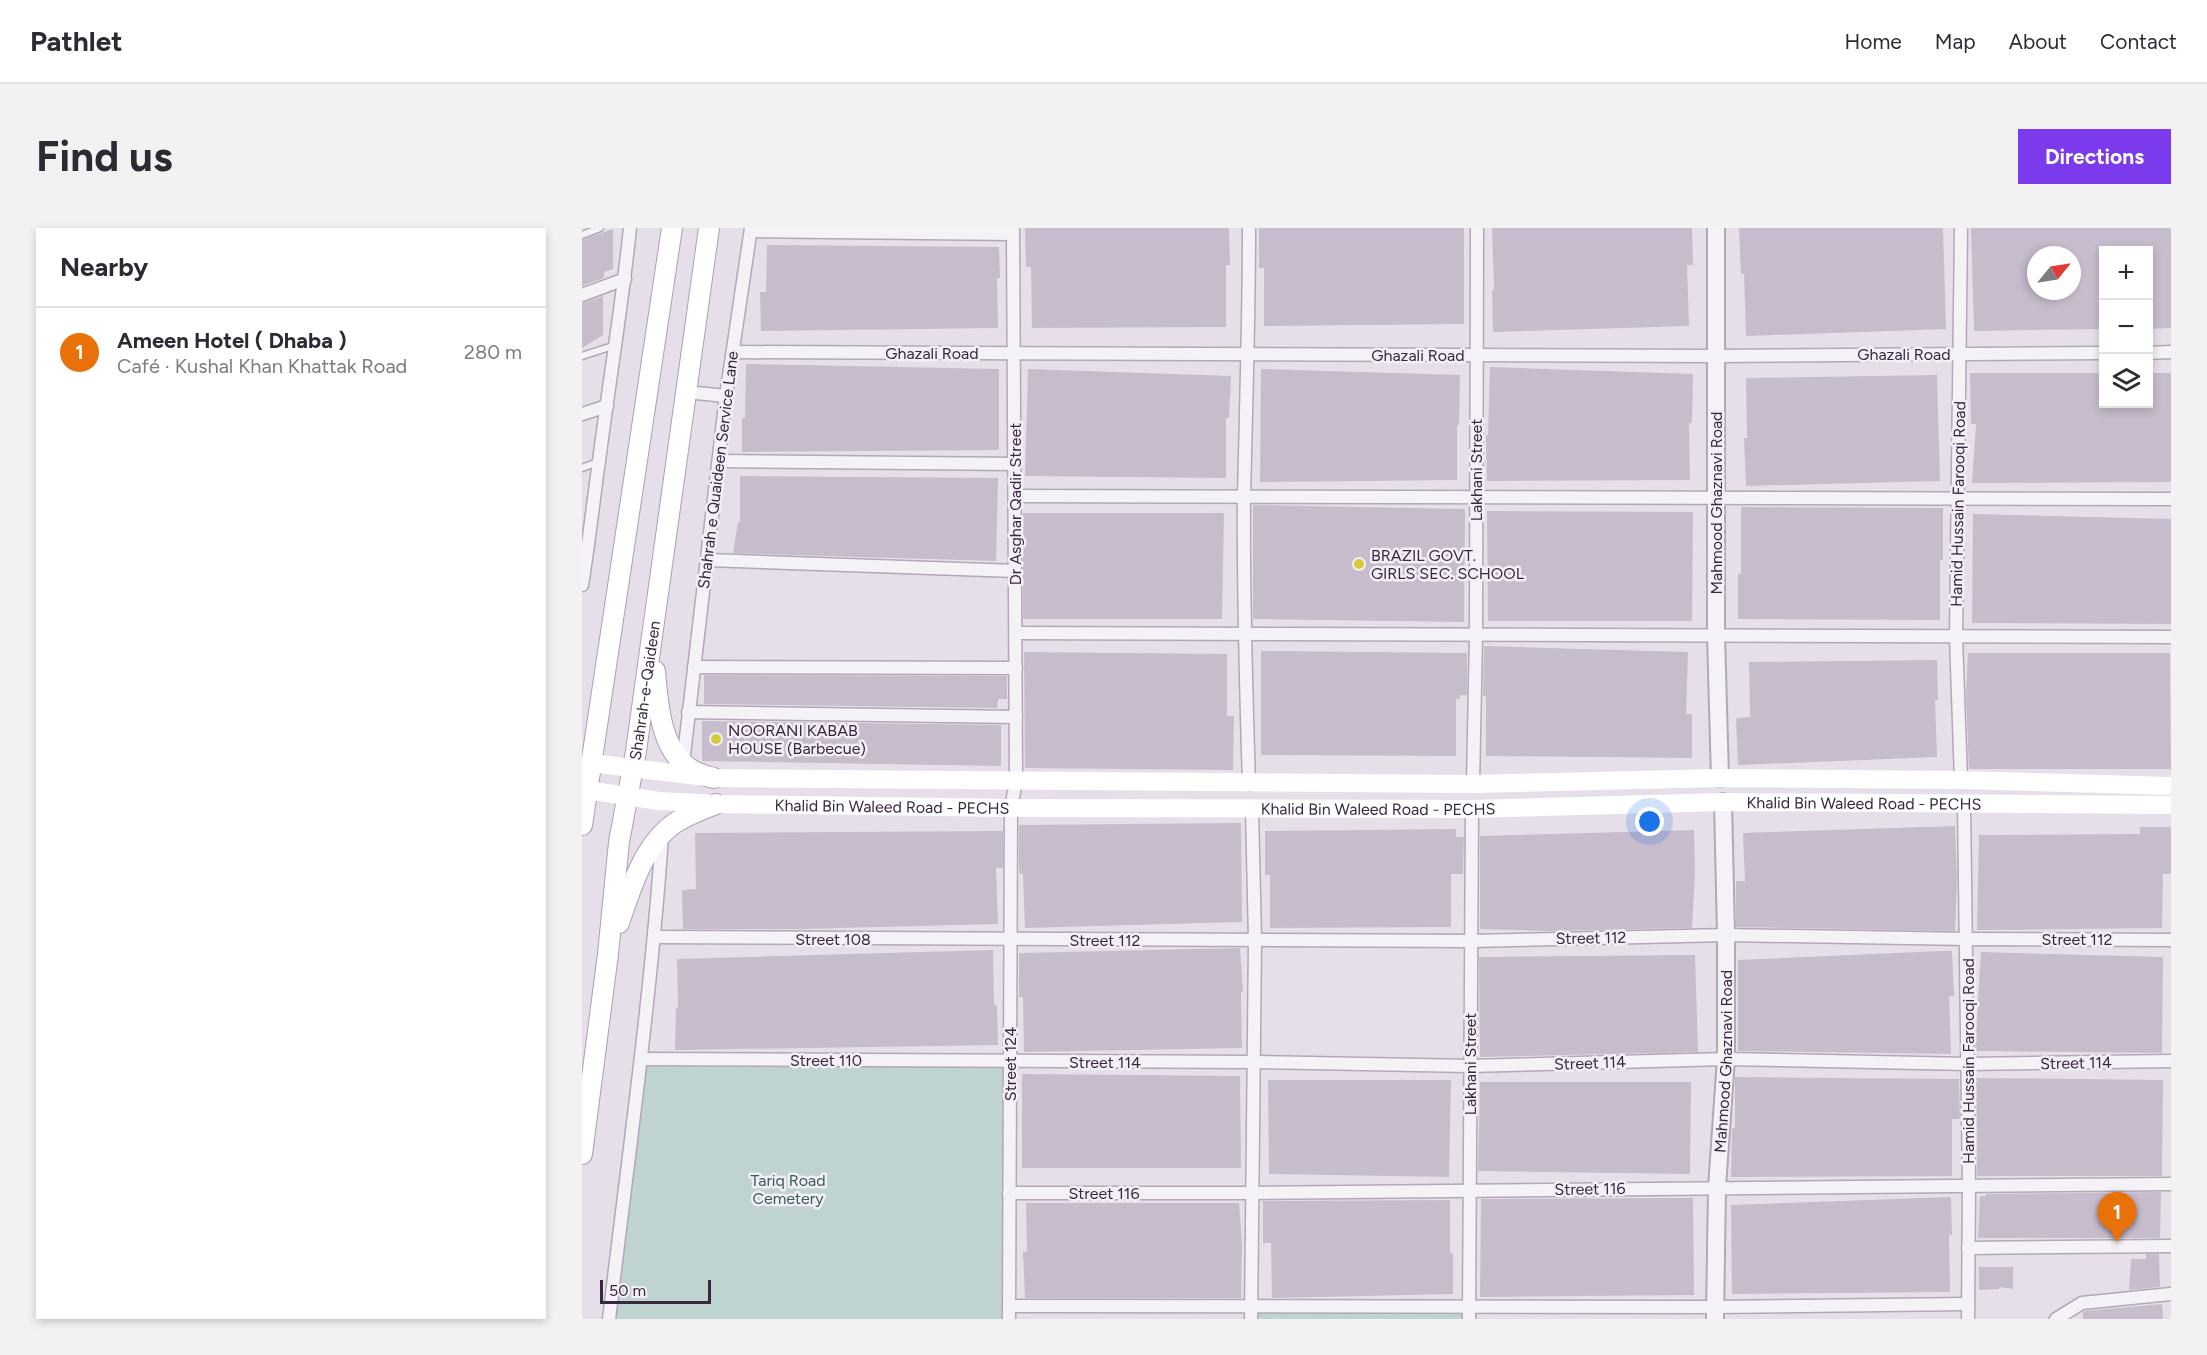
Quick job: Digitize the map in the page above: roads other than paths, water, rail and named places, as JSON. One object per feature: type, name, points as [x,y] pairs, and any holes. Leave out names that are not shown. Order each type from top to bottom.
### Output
[{"type":"main road","points":[[582,825],[587,766],[672,228]]},
{"type":"main road","name":"Shahrah-e-Qaideen","points":[[582,1154],[608,954],[619,842],[629,797],[709,228]]},
{"type":"main road","points":[[660,572],[654,656],[658,712],[674,751],[683,763],[693,771],[714,778]]},
{"type":"main road","name":"Khalid Bin Waleed Road - PECHS","points":[[587,766],[714,778],[1249,784],[1473,784],[1720,778],[1961,780],[2171,786]]},
{"type":"main road","name":"Khalid Bin Waleed Road - PECHS","points":[[585,789],[629,797],[716,804],[1011,808],[1472,809],[1723,802],[2171,805]]},
{"type":"main road","points":[[608,954],[639,868],[662,834],[676,822],[716,804]]},
{"type":"street","points":[[582,585],[587,524],[616,345],[630,228]]},
{"type":"street","points":[[1249,228],[1249,354],[1244,497],[1249,784]]},
{"type":"street","name":"Lakhani Street","points":[[1473,784],[1476,634],[1477,228]]},
{"type":"street","name":"Mahmood Ghaznavi Road","points":[[1716,228],[1716,635],[1720,778]]},
{"type":"street","name":"Hamid Hussain Farooqi Road","points":[[1961,228],[1956,637],[1961,780]]},
{"type":"street","points":[[751,229],[1013,231]]},
{"type":"street","name":"Shahrah e Quaideen Service Lane","points":[[683,763],[726,396],[751,229]]},
{"type":"street","name":"Dr Asghar Qadir Street","points":[[1011,808],[1017,781],[1013,231]]},
{"type":"street","points":[[582,295],[625,279]]},
{"type":"street","name":"Ghazali Road","points":[[733,352],[1716,356],[2099,353]]},
{"type":"street","points":[[2153,352],[2171,352]]},
{"type":"street","points":[[686,392],[726,396]]},
{"type":"street","points":[[582,414],[607,406]]},
{"type":"street","points":[[719,461],[1015,465]]},
{"type":"street","points":[[1015,496],[2171,499]]},
{"type":"street","points":[[707,560],[1015,571]]},
{"type":"street","points":[[1016,633],[2171,637]]},
{"type":"street","points":[[694,667],[1016,668]]},
{"type":"street","points":[[688,712],[1016,717]]},
{"type":"street","name":"Mahmood Ghaznavi Road","points":[[1715,1313],[1717,1187],[1726,1059],[1723,802]]},
{"type":"street","name":"Hamid Hussain Farooqi Road","points":[[1964,803],[1969,1187],[1968,1319]]},
{"type":"street","name":"Street 124","points":[[1009,1319],[1011,808]]},
{"type":"street","points":[[1251,1319],[1255,940],[1252,809]]},
{"type":"street","name":"Lakhani Street","points":[[1469,1319],[1472,809]]},
{"type":"street","points":[[609,1319],[642,1059],[655,937],[662,834]]},
{"type":"street","name":"Street 112","points":[[1010,940],[1471,940],[1726,935],[2171,940]]},
{"type":"street","name":"Street 108","points":[[655,937],[1010,940]]},
{"type":"street","name":"Street 110","points":[[642,1059],[1010,1062]]},
{"type":"street","name":"Street 114","points":[[1010,1062],[1253,1062],[1470,1066],[1726,1059],[1968,1064],[2171,1061]]},
{"type":"street","name":"Street 116","points":[[1009,1193],[1252,1193],[2171,1184]]},
{"type":"street","points":[[1968,1248],[2171,1246]]},
{"type":"street","points":[[2056,1319],[2082,1303],[2171,1294]]},
{"type":"street","points":[[1009,1306],[1469,1305],[1715,1313],[1968,1304]]},
{"type":"lane","points":[[582,235],[600,228]]},
{"type":"lane","points":[[582,356],[616,345]]},
{"type":"lane","points":[[582,468],[598,462]]},
{"type":"place","name":"BRAZIL GOVT. GIRLS SEC. SCHOOL","points":[[1359,564]]},
{"type":"place","name":"NOORANI KABAB HOUSE (Barbecue)","points":[[716,739]]},
{"type":"place","name":"Ameen Hotel ( Dhaba )","points":[[2117,1242]]},
{"type":"park label","name":"Tariq Road Cemetery","points":[[788,1189]]}]
